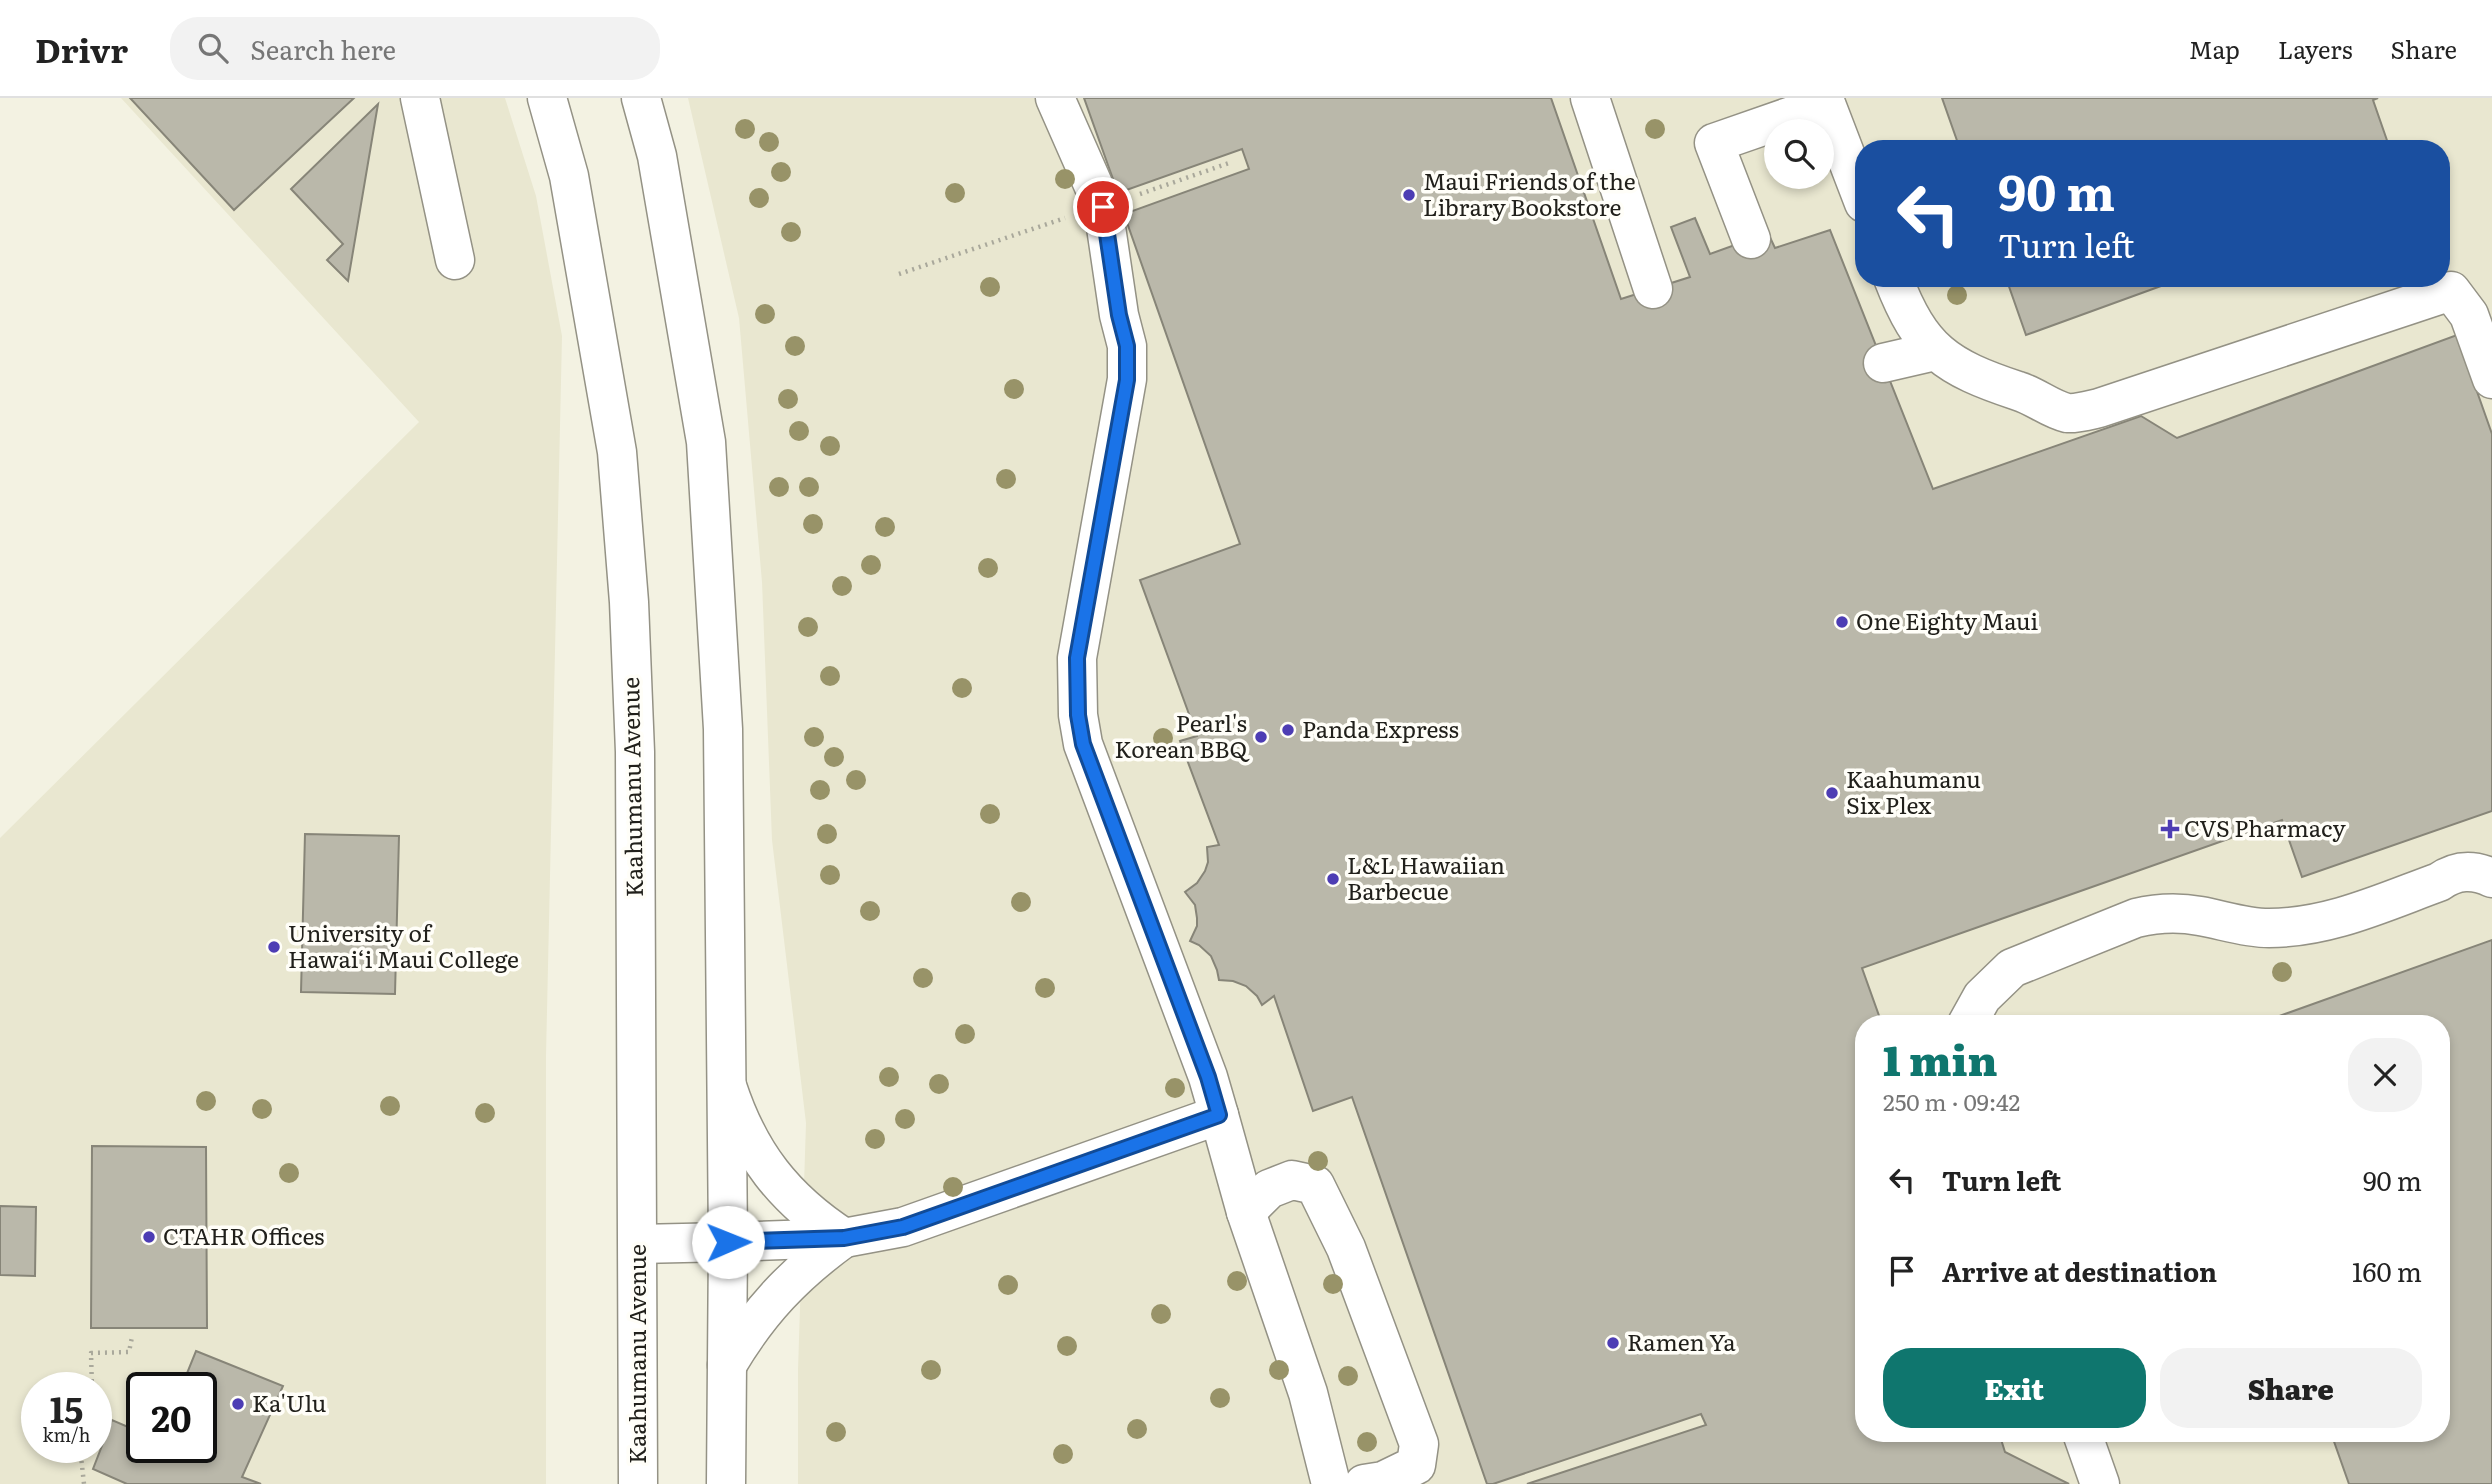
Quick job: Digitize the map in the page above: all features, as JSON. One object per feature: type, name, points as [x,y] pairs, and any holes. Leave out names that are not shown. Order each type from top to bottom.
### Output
[{"type":"main road","points":[[420,98],[455,260]]},
{"type":"main road","name":"Kaahumanu Avenue","points":[[547,98],[569,176],[617,453],[628,589],[635,752],[638,1484]]},
{"type":"main road","points":[[640,98],[657,156],[706,442],[723,729],[728,1242],[726,1484]]},
{"type":"main road","points":[[1055,98],[1103,207],[1128,363],[1077,658],[1078,715],[1083,744],[1208,1077],[1246,1212],[1308,1393],[1331,1484]]},
{"type":"main road","points":[[1590,98],[1653,289]]},
{"type":"main road","points":[[1751,239],[1714,143],[1826,104],[1855,180]]},
{"type":"main road","points":[[1897,287],[1914,327],[1947,361],[1988,381],[2020,391],[2069,413],[2099,408],[2451,291],[2466,308],[2492,379]]},
{"type":"main road","points":[[1883,363],[1935,351]]},
{"type":"main road","points":[[1972,1015],[1982,997],[2012,968],[2136,918],[2184,914],[2240,926],[2302,926],[2339,918],[2439,882],[2454,873],[2472,872],[2492,878]]},
{"type":"main road","points":[[727,1085],[747,1138],[779,1185],[813,1217],[844,1238]]},
{"type":"main road","points":[[638,1244],[844,1238],[903,1227],[1219,1115]]},
{"type":"main road","points":[[1246,1212],[1269,1189],[1292,1180],[1315,1185],[1346,1248],[1419,1444],[1416,1465],[1382,1481],[1364,1484]]},
{"type":"main road","points":[[727,1365],[745,1335],[780,1291],[844,1238]]},
{"type":"main road","points":[[2085,1442],[2100,1484]]},
{"type":"path","points":[[92,1372],[91,1353],[130,1352],[132,1337]]},
{"type":"path","points":[[82,1463],[84,1484]]},
{"type":"shaded area","name":"University of Hawai‘i Maui College","points":[[121,98],[505,98],[536,196],[562,336],[546,1056],[546,1484],[0,1484],[0,838],[419,422]]},
{"type":"shaded area","points":[[688,98],[2492,98],[2492,1484],[798,1484],[798,1370],[806,1123],[772,840],[762,582],[739,318]]},
{"type":"building","points":[[130,98],[354,98],[234,210]]},
{"type":"building","points":[[1084,98],[1551,98],[1621,299],[1690,277],[1671,227],[1695,218],[1710,254],[1768,233],[1775,248],[1830,230],[1933,489],[2141,416],[2177,438],[2457,335],[2492,434],[2492,811],[2302,877],[2282,820],[1862,968],[1879,1015],[1855,1015],[1855,1442],[2002,1442],[2005,1452],[2069,1484],[1527,1484],[1706,1425],[1701,1414],[1487,1484],[1352,1097],[1313,1111],[1274,996],[1262,1005],[1246,986],[1219,980],[1211,956],[1190,941],[1197,926],[1197,918],[1195,905],[1185,892],[1197,883],[1205,871],[1208,862],[1207,847],[1219,845],[1180,741],[1197,736],[1140,580],[1240,544],[1124,214],[1249,169],[1242,149],[1118,193]]},
{"type":"building","points":[[1942,98],[2378,98],[2373,100],[2387,140],[1957,140]]},
{"type":"building","points":[[378,104],[348,281],[327,260],[343,244],[291,189]]},
{"type":"building","points":[[2009,287],[2158,287],[2026,335]]},
{"type":"building","points":[[305,834],[399,836],[395,994],[301,992]]},
{"type":"building","points":[[2492,940],[2492,1484],[2349,1484],[2334,1442],[2450,1442],[2450,1015],[2282,1015]]},
{"type":"building","name":"CTAHR Offices","points":[[92,1146],[206,1147],[207,1328],[91,1328]]},
{"type":"building","points":[[0,1206],[36,1207],[35,1276],[0,1275]]},
{"type":"building","name":"Ka'Ulu","points":[[196,1351],[283,1386],[242,1477],[261,1484],[127,1484],[93,1469],[95,1463],[112,1463],[112,1420],[126,1426],[126,1463],[217,1463],[217,1372],[187,1372]]},
{"type":"place","name":"Maui Friends of the Library Bookstore","points":[[1409,195]]},
{"type":"place","name":"One Eighty Maui","points":[[1842,622]]},
{"type":"place","name":"Panda Express","points":[[1288,730]]},
{"type":"place","name":"Pearl's Korean BBQ","points":[[1261,737]]},
{"type":"place","name":"Kaahumanu Six Plex","points":[[1832,793]]},
{"type":"place","name":"CVS Pharmacy","points":[[2170,829]]},
{"type":"place","name":"L&L Hawaiian Barbecue","points":[[1333,879]]},
{"type":"place","name":"University of Hawai‘i Maui College","points":[[274,947]]},
{"type":"place","name":"CTAHR Offices","points":[[149,1237]]},
{"type":"place","name":"Ramen Ya","points":[[1613,1343]]},
{"type":"place","name":"Ka'Ulu","points":[[238,1404]]},
{"type":"route","points":[[728,1242],[844,1238],[903,1227],[1219,1115],[1208,1077],[1083,744],[1078,715],[1077,658],[1128,363],[1103,207]]}]
